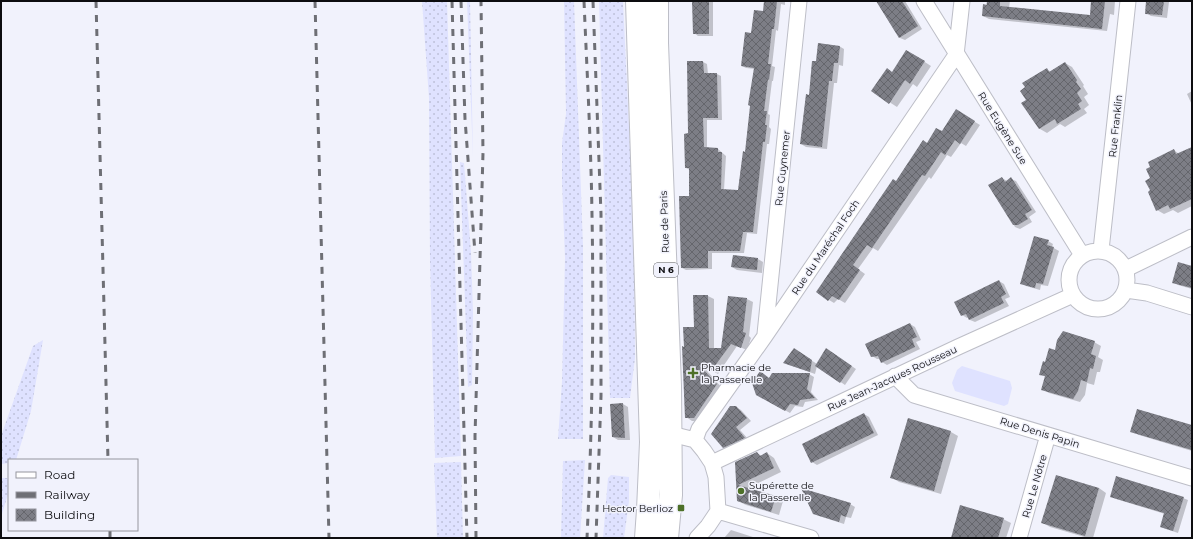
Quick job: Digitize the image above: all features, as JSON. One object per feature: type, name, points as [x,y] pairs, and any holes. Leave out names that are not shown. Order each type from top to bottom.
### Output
[{"type":"main road","name":"Rue de Paris","points":[[637,1],[661,438],[671,495],[667,538]]},
{"type":"main road","name":"Rue de Paris","points":[[650,535],[661,438],[670,386],[657,43],[657,1]]},
{"type":"street","name":"Rue Guynemer","points":[[765,336],[799,1]]},
{"type":"street","name":"Rue Eugène Sue","points":[[924,1],[1082,255]]},
{"type":"street","points":[[956,54],[962,1]]},
{"type":"street","name":"Rue Franklin","points":[[1101,250],[1128,1]]},
{"type":"street","name":"Rue du Maréchal Foch","points":[[695,440],[699,429],[765,336],[956,54]]},
{"type":"street","points":[[1126,269],[1192,237]]},
{"type":"street","points":[[1101,250],[1116,256],[1122,262],[1128,276],[1126,290],[1121,298],[1106,308],[1097,309],[1088,307],[1080,302],[1070,287],[1069,278],[1075,261],[1082,255],[1091,251],[1101,250]]},
{"type":"street","points":[[1126,290],[1147,294],[1192,307]]},
{"type":"street","name":"Rue Jean-Jacques Rousseau","points":[[712,463],[958,347],[1074,295]]},
{"type":"street","name":"Rue Denis Papin","points":[[896,376],[914,395],[1192,478]]},
{"type":"street","name":"Rue Le Nôtre","points":[[1019,538],[1048,435]]},
{"type":"street","points":[[661,438],[695,440],[712,463],[716,477],[718,511],[708,526],[697,538]]},
{"type":"street","points":[[718,511],[811,538]]},
{"type":"shaded area","points":[[422,1],[447,1],[461,456],[435,458],[430,259],[429,98]]},
{"type":"shaded area","points":[[467,1],[470,1],[473,158]]},
{"type":"shaded area","points":[[564,1],[574,1],[583,246],[583,439],[558,439],[562,382],[565,258],[562,182],[562,143],[566,114]]},
{"type":"shaded area","points":[[599,1],[623,1],[634,234],[635,358],[630,398],[610,398]]},
{"type":"shaded area","points":[[460,162],[464,163],[471,252],[473,313],[472,385],[468,387]]},
{"type":"shaded area","points":[[43,340],[31,411],[16,459],[8,459],[8,463],[1,464],[1,436],[33,346]]},
{"type":"shaded area","points":[[962,366],[1010,381],[1012,388],[1008,404],[1004,406],[955,391],[952,383],[957,370]]},
{"type":"shaded area","points":[[585,460],[580,538],[561,538],[563,461]]},
{"type":"shaded area","points":[[461,462],[463,538],[437,538],[434,463]]},
{"type":"shaded area","points":[[611,475],[629,477],[629,501],[624,538],[603,538],[608,478]]},
{"type":"shaded area","points":[[1,478],[8,478],[8,494],[1,517]]},
{"type":"building","points":[[692,1],[709,1],[709,34],[693,34]]},
{"type":"building","points":[[764,1],[777,1],[774,29],[772,29],[768,64],[771,64],[764,111],[767,111],[765,125],[767,125],[765,142],[763,142],[753,232],[743,232],[740,251],[708,251],[708,268],[681,268],[679,196],[689,196],[689,168],[685,168],[684,134],[688,133],[687,61],[703,61],[704,73],[717,73],[718,118],[703,118],[704,147],[718,148],[718,152],[722,152],[721,189],[738,190],[743,151],[745,152],[750,106],[748,105],[754,68],[741,66],[745,32],[751,33],[754,10],[763,11]]},
{"type":"building","points":[[876,1],[902,1],[918,26],[899,38]]},
{"type":"building","points":[[987,1],[1000,1],[1000,6],[1090,15],[1091,1],[1105,1],[1102,29],[982,16],[983,4],[987,5]]},
{"type":"building","points":[[1146,1],[1164,1],[1162,15],[1145,14]]},
{"type":"building","points":[[818,43],[840,46],[838,63],[834,63],[832,81],[829,81],[822,147],[800,144],[806,94],[809,95],[812,61],[816,61]]},
{"type":"building","points":[[906,50],[925,61],[910,84],[905,80],[889,104],[871,91],[887,68],[892,72]]},
{"type":"building","points":[[1065,62],[1081,89],[1077,93],[1082,101],[1078,104],[1081,109],[1057,124],[1055,119],[1039,129],[1021,103],[1026,100],[1020,91],[1025,87],[1022,83],[1047,68],[1049,72]]},
{"type":"building","points":[[956,109],[975,121],[960,144],[955,140],[945,155],[941,152],[925,176],[922,175],[872,248],[867,245],[853,265],[860,270],[839,300],[832,296],[828,301],[816,292],[893,179],[896,181],[923,140],[927,143],[936,128],[942,131]]},
{"type":"building","points":[[1192,147],[1192,199],[1170,209],[1168,205],[1156,211],[1148,192],[1150,190],[1145,181],[1150,178],[1146,169],[1150,167],[1148,162],[1174,149],[1176,154]]},
{"type":"building","points":[[1002,177],[1005,182],[1011,177],[1032,210],[1025,214],[1028,219],[1018,225],[1013,225],[988,185]]},
{"type":"building","points":[[1034,236],[1049,240],[1047,245],[1054,247],[1043,284],[1036,283],[1035,288],[1020,284]]},
{"type":"building","points":[[733,255],[758,258],[757,270],[731,267]]},
{"type":"building","points":[[1178,262],[1192,266],[1192,288],[1172,283]]},
{"type":"building","points":[[999,280],[1006,294],[1001,297],[1004,303],[969,320],[966,314],[961,316],[954,302]]},
{"type":"building","points":[[693,295],[708,295],[709,348],[721,348],[728,296],[747,298],[743,332],[746,333],[741,348],[731,344],[711,371],[699,365],[717,384],[694,418],[685,418],[682,346],[684,347],[683,327],[694,327]]},
{"type":"building","points":[[910,323],[917,337],[912,339],[915,347],[881,363],[878,356],[871,357],[865,344]]},
{"type":"building","points":[[1063,331],[1095,341],[1091,354],[1096,356],[1093,369],[1090,368],[1087,382],[1081,380],[1078,391],[1073,399],[1041,390],[1045,376],[1039,375],[1043,361],[1045,362],[1049,348],[1055,350],[1057,340]]},
{"type":"building","points":[[794,348],[812,360],[810,372],[783,363]]},
{"type":"building","points":[[826,348],[852,366],[840,383],[815,366]]},
{"type":"building","points":[[760,371],[769,378],[772,373],[810,373],[807,389],[815,398],[800,400],[798,405],[790,404],[785,411],[756,395],[752,383]]},
{"type":"building","points":[[623,403],[625,438],[612,437],[610,404]]},
{"type":"building","points":[[730,406],[736,406],[747,418],[736,427],[745,438],[723,448],[711,434]]},
{"type":"building","points":[[1137,409],[1192,425],[1192,450],[1130,432]]},
{"type":"building","points":[[864,413],[874,433],[811,463],[802,444]]},
{"type":"building","points":[[908,418],[951,431],[934,491],[890,478]]},
{"type":"building","points":[[757,452],[760,456],[767,452],[774,468],[738,485],[776,496],[771,512],[737,501],[735,462]]},
{"type":"building","points":[[1056,475],[1099,488],[1085,536],[1041,523]]},
{"type":"building","points":[[1116,476],[1184,497],[1173,531],[1160,527],[1164,513],[1110,497]]},
{"type":"building","points":[[801,488],[851,503],[846,517],[841,515],[839,522],[813,514]]},
{"type":"building","points":[[960,505],[1004,518],[998,538],[951,538]]},
{"type":"railway","points":[[96,1],[108,459]]},
{"type":"railway","points":[[315,1],[329,538]]},
{"type":"railway","points":[[452,1],[467,538]]},
{"type":"railway","points":[[461,1],[465,119],[475,253]]},
{"type":"railway","points":[[476,538],[475,436],[483,153],[481,1]]},
{"type":"railway","points":[[584,1],[591,162],[593,255],[592,377],[587,538]]},
{"type":"railway","points":[[593,1],[601,214],[601,396],[596,538]]},
{"type":"railway","points":[[110,531],[110,538]]},
{"type":"place","name":"Pharmacie de la Passerelle","points":[[693,373]]},
{"type":"place","name":"Supérette de la Passerelle","points":[[741,491]]},
{"type":"place","name":"Hector Berlioz","points":[[681,508]]}]
